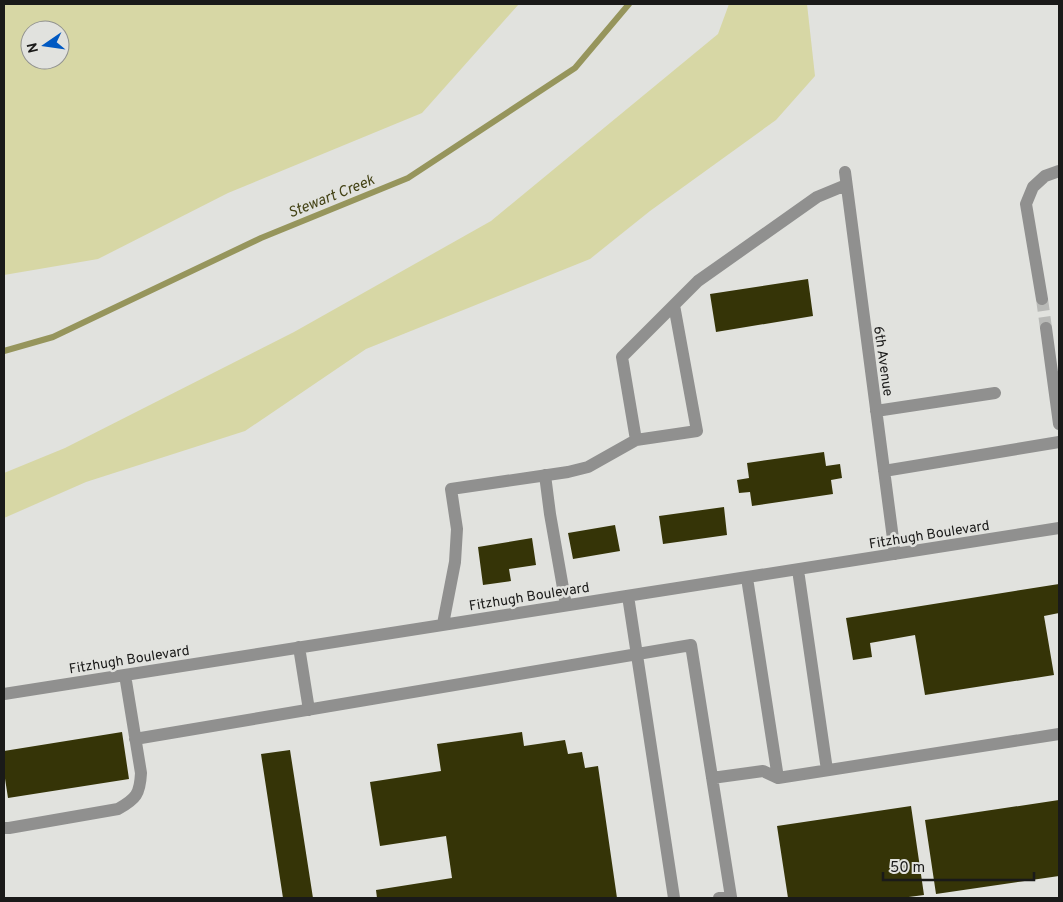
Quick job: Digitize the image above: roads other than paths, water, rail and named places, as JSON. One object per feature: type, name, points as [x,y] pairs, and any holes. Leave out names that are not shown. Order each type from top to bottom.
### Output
[{"type":"street","points":[[1042,299],[1026,204],[1033,187],[1045,176],[1059,170]]},
{"type":"street","name":"6th Avenue","points":[[674,305],[698,282],[798,210],[846,179],[895,554]]},
{"type":"street","points":[[636,440],[622,357],[674,305]]},
{"type":"street","points":[[443,624],[455,562],[457,529],[451,490],[588,467],[636,440],[697,431],[674,305]]},
{"type":"street","points":[[1046,328],[1059,424]]},
{"type":"street","points":[[876,411],[995,393]]},
{"type":"street","points":[[884,471],[1059,442]]},
{"type":"street","points":[[545,475],[566,605]]},
{"type":"street","name":"Fitzhugh Boulevard","points":[[4,694],[1059,528]]},
{"type":"street","points":[[798,570],[827,770]]},
{"type":"street","points":[[747,578],[778,778]]},
{"type":"street","points":[[628,596],[674,898]]},
{"type":"street","points":[[135,739],[690,645],[731,896],[719,898]]},
{"type":"street","points":[[299,647],[309,710]]},
{"type":"street","points":[[4,828],[118,809],[132,801],[140,788],[141,773],[125,675]]},
{"type":"street","points":[[712,778],[763,770],[778,778],[1059,734]]},
{"type":"waterway","name":"Stewart Creek","points":[[4,351],[53,337],[261,238],[408,178],[575,68],[629,4]]},
{"type":"tunnel","points":[[1042,299],[1046,328]]}]
